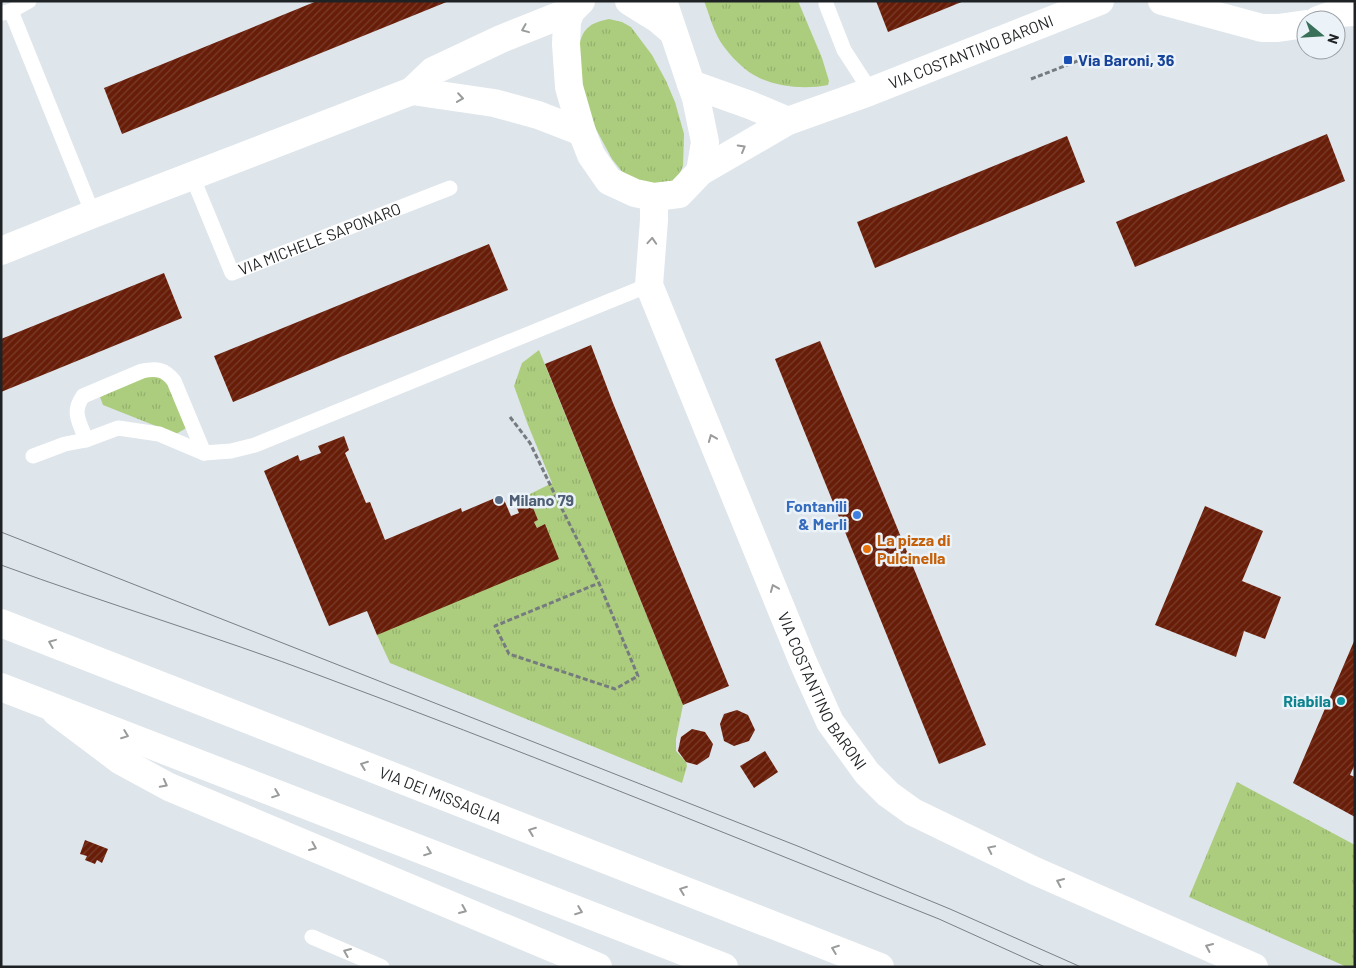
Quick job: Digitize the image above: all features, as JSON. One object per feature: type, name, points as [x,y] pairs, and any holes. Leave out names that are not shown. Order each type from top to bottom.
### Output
[{"type":"street","points":[[629,1],[658,18],[672,31]]},
{"type":"street","points":[[663,1],[696,98],[705,142],[700,172]]},
{"type":"street","name":"VIA COSTANTINO BARONI","points":[[576,5],[567,21],[566,44],[569,87],[591,156],[609,181],[635,193],[654,197],[679,194],[700,172],[788,121],[869,92],[1100,1]]},
{"type":"street","points":[[1162,1],[1262,28],[1296,25]]},
{"type":"street","points":[[1,251],[412,91],[433,71],[576,5]]},
{"type":"street","points":[[691,84],[788,121]]},
{"type":"street","points":[[412,91],[494,103],[538,115],[582,132]]},
{"type":"street","name":"VIA COSTANTINO BARONI","points":[[654,197],[649,285],[803,662],[830,722],[867,773],[888,794],[917,814],[1035,871],[1254,967]]},
{"type":"street","name":"VIA DEI MISSAGLIA","points":[[1,623],[880,967]]},
{"type":"street","points":[[1,687],[724,967]]},
{"type":"street","points":[[46,705],[121,761],[169,787],[598,967]]},
{"type":"lane","points":[[29,1],[6,12],[93,214]]},
{"type":"lane","name":"VIA COSTANTINO BARONI","points":[[826,1],[844,50],[866,84],[869,92]]},
{"type":"lane","name":"VIA MICHELE SAPONARO","points":[[192,176],[232,273],[450,188]]},
{"type":"lane","points":[[33,456],[118,428],[159,434],[204,453],[231,451],[255,445],[649,285]]},
{"type":"lane","points":[[86,440],[76,412],[82,396],[151,369],[161,370],[174,381],[204,453]]},
{"type":"lane","points":[[312,936],[382,967]]},
{"type":"path","points":[[1031,79],[1093,55]]},
{"type":"path","points":[[510,417],[530,443],[600,583],[638,676],[615,688],[509,654],[495,626],[600,583]]},
{"type":"green space","points":[[704,1],[798,1],[822,58],[829,81],[828,85],[808,87],[787,86],[767,81],[749,72],[733,58],[720,41]]},
{"type":"green space","points":[[609,19],[622,22],[631,27],[652,55],[675,102],[684,134],[683,166],[678,177],[662,189],[628,179],[612,159],[589,116],[582,93],[579,46],[583,34],[589,27],[597,22]]},
{"type":"green space","points":[[539,350],[683,705],[676,739],[676,751],[686,762],[687,766],[682,783],[390,663],[377,635],[545,524],[537,528],[534,522],[538,520],[528,495],[552,483],[514,386],[522,363]]},
{"type":"green space","points":[[147,374],[165,378],[188,427],[176,434],[103,405],[100,397]]},
{"type":"green space","points":[[1237,782],[1355,845],[1355,967],[1347,967],[1189,897]]},
{"type":"building","points":[[317,1],[449,1],[122,134],[104,88]]},
{"type":"building","points":[[876,1],[964,1],[888,32]]},
{"type":"building","points":[[1327,134],[1345,181],[1135,267],[1116,222]]},
{"type":"building","points":[[1067,136],[1085,182],[875,268],[857,222]]},
{"type":"building","points":[[489,244],[508,290],[233,402],[214,356]]},
{"type":"building","points":[[164,273],[182,318],[1,392],[1,339]]},
{"type":"building","points":[[820,341],[986,745],[939,764],[775,359]]},
{"type":"building","points":[[591,345],[729,686],[683,705],[545,364]]},
{"type":"building","points":[[344,436],[349,450],[345,453],[366,503],[370,502],[385,540],[461,508],[462,512],[502,495],[511,516],[519,513],[514,501],[528,495],[538,520],[534,522],[537,528],[545,524],[559,559],[377,635],[367,611],[329,626],[264,471],[298,455],[300,461],[321,453],[318,446]]},
{"type":"building","points":[[1205,506],[1263,531],[1242,581],[1281,597],[1265,639],[1244,631],[1236,657],[1155,625]]},
{"type":"building","name":"Riabila","points":[[1355,639],[1355,764],[1350,775],[1355,777],[1355,817],[1293,783]]},
{"type":"building","points":[[737,710],[748,715],[755,730],[749,741],[734,746],[724,741],[720,724],[724,714]]},
{"type":"building","points":[[692,729],[705,732],[713,744],[709,757],[697,765],[686,762],[678,751],[681,737]]},
{"type":"building","points":[[765,751],[778,772],[754,788],[740,766]]},
{"type":"building","points":[[85,840],[108,849],[102,863],[97,860],[95,864],[85,860],[87,856],[80,854]]},
{"type":"tram line","points":[[1,532],[800,847],[950,909],[1081,967]]},
{"type":"tram line","points":[[1,565],[281,661],[464,730],[939,919],[1045,967]]},
{"type":"place","name":"Via Baroni, 36","points":[[1068,60]]},
{"type":"place","name":"Milano 79","points":[[499,500]]},
{"type":"place","name":"Fontanili & Merli","points":[[857,515]]},
{"type":"place","name":"La pizza di Pulcinella","points":[[867,549]]},
{"type":"place","name":"Riabila","points":[[1341,701]]}]
